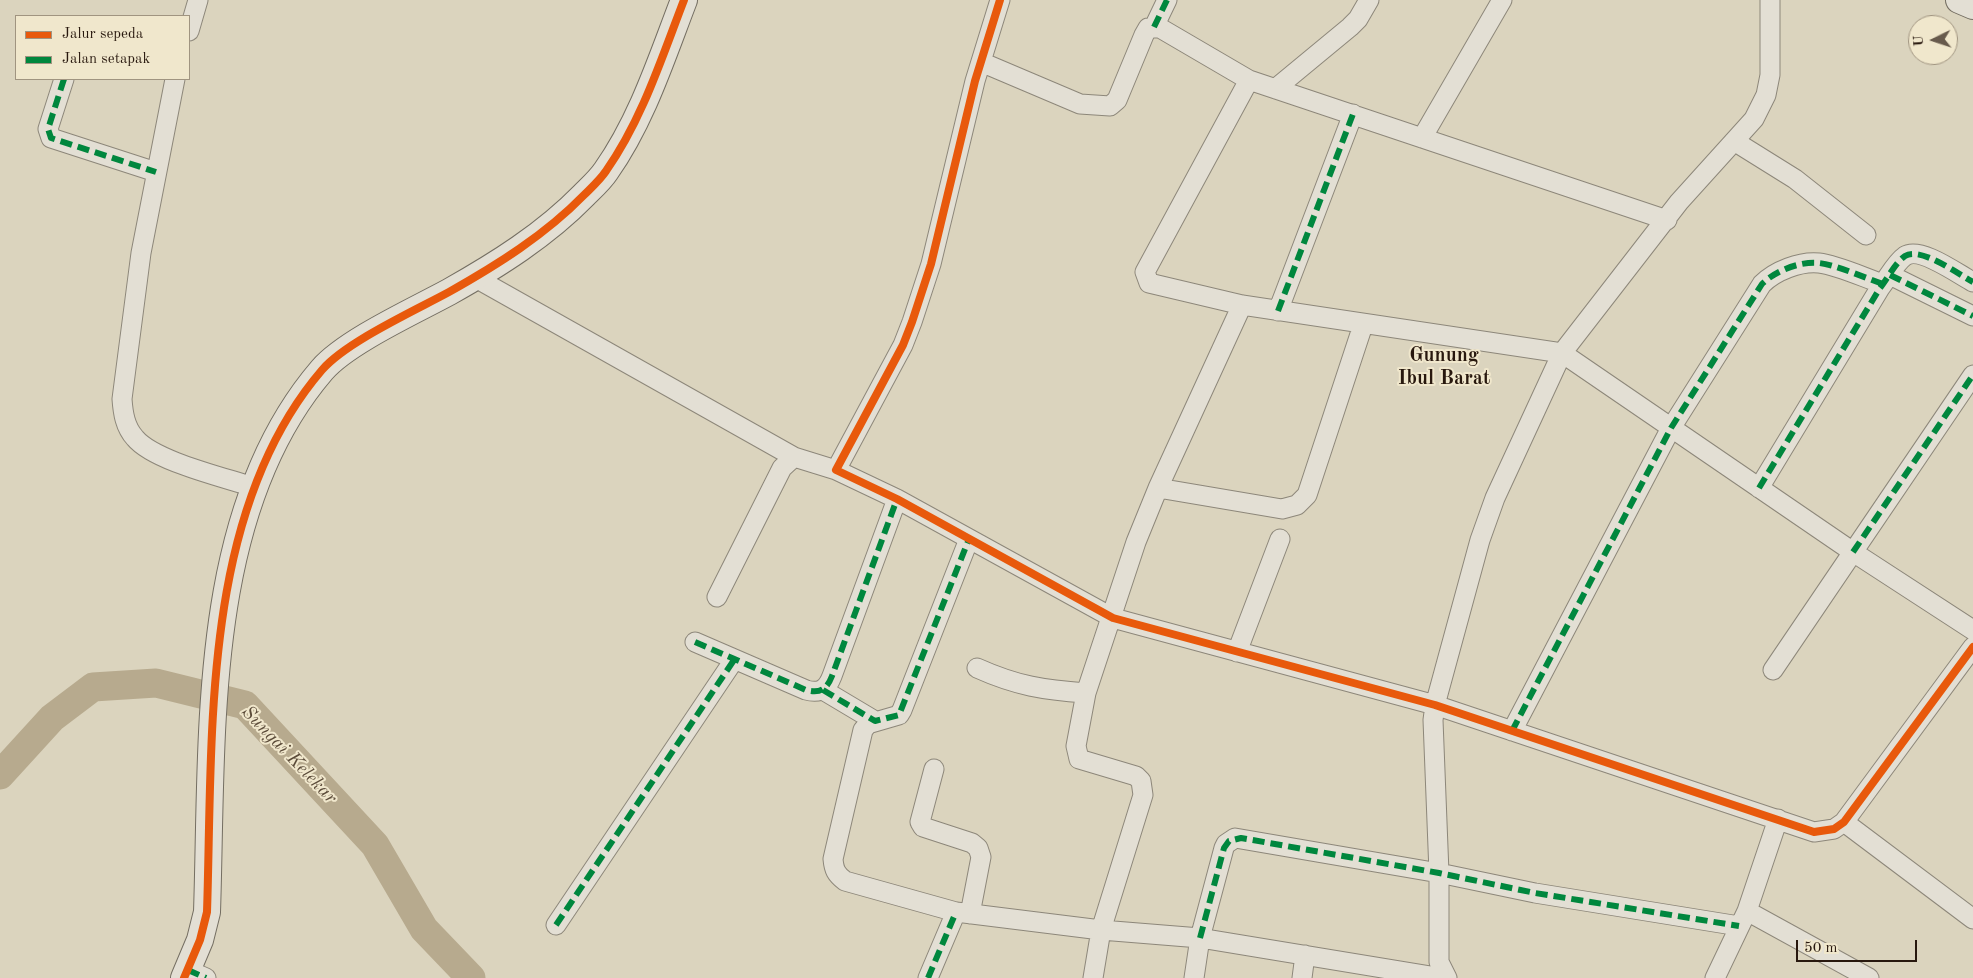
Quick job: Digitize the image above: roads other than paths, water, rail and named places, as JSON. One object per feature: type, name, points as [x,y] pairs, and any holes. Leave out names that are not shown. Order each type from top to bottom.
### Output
[{"type":"street","points":[[190,28],[198,0]]},
{"type":"street","points":[[193,975],[207,912],[216,684],[227,590],[238,536],[252,487],[279,432],[323,368],[351,346],[474,277],[534,238],[569,210],[606,173],[628,134],[652,82],[684,0]]},
{"type":"street","points":[[836,470],[903,345],[912,322],[931,264],[981,62],[1000,0]]},
{"type":"street","points":[[1154,27],[1167,0]]},
{"type":"street","points":[[1275,89],[1350,27],[1358,19],[1369,0]]},
{"type":"street","points":[[1422,138],[1502,0]]},
{"type":"street","points":[[1447,978],[1439,962],[1440,873],[1433,720],[1435,705],[1480,540],[1495,498],[1562,353],[1667,220],[1679,202],[1754,118],[1766,95],[1770,75],[1770,0]]},
{"type":"street","points":[[1959,0],[1973,6]]},
{"type":"street","points":[[981,62],[1080,104],[1110,106],[1117,100],[1144,34],[1148,28],[1160,28],[1250,80],[1667,220]]},
{"type":"street","points":[[64,80],[48,129],[51,138],[156,172]]},
{"type":"street","points":[[174,80],[156,172],[135,302],[122,399],[124,420],[135,438],[151,452],[252,487]]},
{"type":"street","points":[[1250,80],[1145,272],[1150,283],[1155,286],[1242,305],[1562,353],[1853,552],[1973,630]]},
{"type":"street","points":[[1278,311],[1353,114]]},
{"type":"street","points":[[1734,141],[1795,179],[1866,235]]},
{"type":"street","points":[[1759,488],[1886,279],[1904,257],[1910,253],[1918,253],[1973,282]]},
{"type":"street","points":[[1512,731],[1671,428],[1755,293],[1769,277],[1799,265],[1819,263],[1886,279],[1973,316]]},
{"type":"street","points":[[474,277],[794,457],[836,470],[897,499],[1113,618],[1435,705],[1814,832],[1834,829],[1844,822],[1973,647]]},
{"type":"street","points":[[1093,978],[1101,930],[1143,795],[1143,787],[1136,776],[1080,759],[1076,746],[1086,693],[1113,618],[1136,542],[1158,488],[1242,305]]},
{"type":"street","points":[[1158,488],[1282,509],[1297,505],[1307,495],[1363,324]]},
{"type":"street","points":[[1773,670],[1973,374]]},
{"type":"street","points":[[717,597],[782,468],[794,457]]},
{"type":"street","points":[[695,642],[806,690],[817,692],[823,690],[832,676],[897,499]]},
{"type":"street","points":[[1237,652],[1280,539]]},
{"type":"street","points":[[969,540],[902,710],[893,718],[868,724],[863,730],[833,859],[834,869],[845,881],[963,913],[1101,930],[1200,938],[1304,955],[1388,973],[1443,978]]},
{"type":"street","points":[[556,925],[734,660]]},
{"type":"street","points":[[977,668],[1002,679],[1046,691],[1086,693]]},
{"type":"street","points":[[823,690],[876,721]]},
{"type":"street","points":[[928,978],[963,913],[981,857],[978,848],[972,843],[923,827],[920,822],[934,769]]},
{"type":"street","points":[[1716,978],[1743,919],[1778,819]]},
{"type":"street","points":[[1844,822],[1973,918]]},
{"type":"street","points":[[1194,978],[1200,938],[1224,848],[1226,844],[1235,838],[1440,873],[1535,893],[1743,919],[1869,978]]},
{"type":"street","points":[[1302,978],[1304,955]]},
{"type":"waterway","name":"Sungai Kelekar","points":[[0,775],[52,718],[93,687],[156,683],[245,705],[375,845],[424,929],[471,978]]},
{"type":"district","name":"Gunung Ibul Barat","points":[[1444,368]]}]
